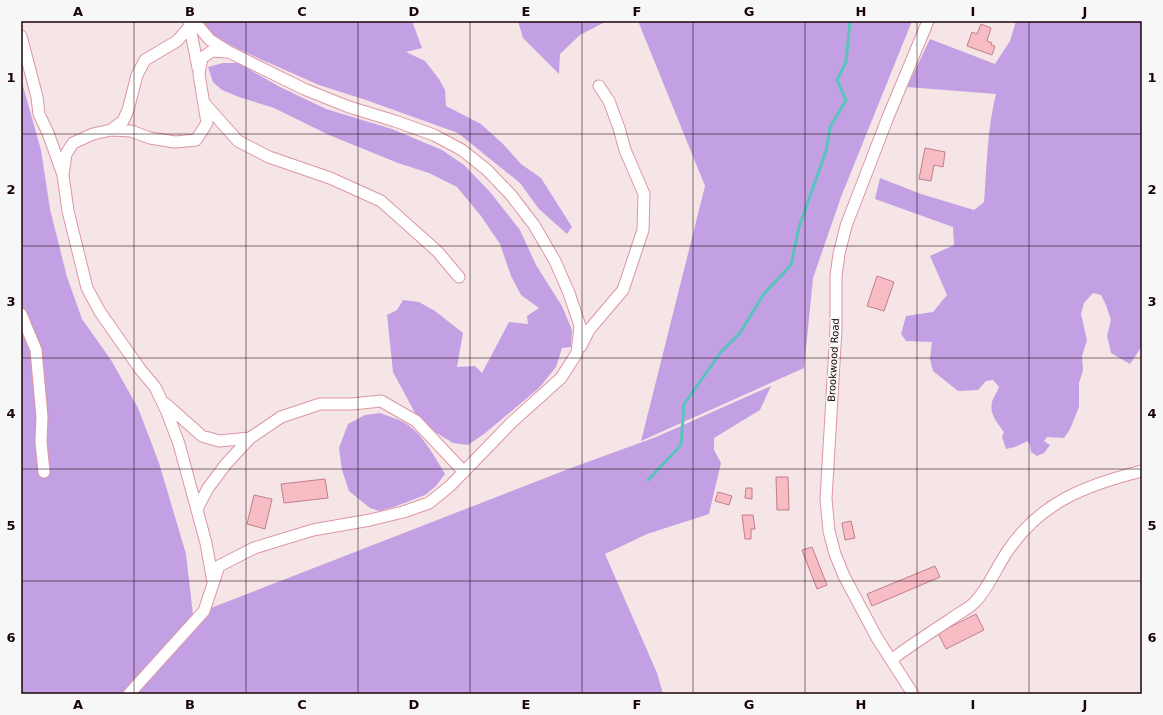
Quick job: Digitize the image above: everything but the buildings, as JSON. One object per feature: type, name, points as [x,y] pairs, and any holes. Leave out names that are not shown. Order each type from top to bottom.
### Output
[{"type":"street","name":"Brookwood Road","points":[[913,694],[877,638],[844,576],[835,554],[829,531],[826,499],[836,329],[836,276],[839,254],[846,226],[888,117],[928,21]]},
{"type":"street","points":[[191,23],[210,40],[229,52],[304,89],[349,107],[434,135],[462,150],[487,170],[511,195],[534,225],[555,260],[569,293],[580,326],[577,353]]},
{"type":"street","points":[[63,175],[66,154],[73,143],[93,134],[111,130],[132,131],[150,138],[175,142],[196,140],[207,123],[191,23]]},
{"type":"street","points":[[111,130],[123,121],[128,110],[137,75],[145,60],[177,41],[191,23]]},
{"type":"street","points":[[21,36],[37,97],[39,114],[48,133],[63,175],[68,211],[87,288],[100,312],[140,369],[155,387],[180,444],[206,543],[213,584]]},
{"type":"street","points":[[199,74],[202,58],[207,54],[212,51],[229,52]]},
{"type":"street","points":[[129,694],[204,611],[219,566],[254,548],[314,530],[370,520],[403,512],[429,503],[450,486],[511,423],[561,378],[577,353],[589,330],[623,290],[643,230],[644,194],[625,150],[609,101],[599,86]]},
{"type":"street","points":[[203,102],[238,141],[269,157],[330,178],[381,201],[437,251],[459,277]]},
{"type":"street","points":[[21,314],[36,350],[42,416],[41,442],[44,472]]},
{"type":"street","points":[[161,400],[202,436],[219,441],[250,438]]},
{"type":"street","points":[[197,510],[208,488],[226,464],[250,438],[281,417],[320,404],[352,404],[381,401],[416,421],[464,472]]},
{"type":"street","points":[[891,660],[976,602],[1007,552],[1025,528],[1046,510],[1067,497],[1092,486],[1142,471]]},
{"type":"shaded area","points":[[201,21],[412,21],[422,48],[406,52],[425,61],[439,79],[445,90],[446,106],[481,124],[503,144],[521,164],[541,178],[572,227],[567,234],[539,209],[520,183],[458,133],[319,85],[240,50],[211,35]]},
{"type":"shaded area","points":[[518,21],[607,21],[580,35],[560,54],[559,74],[523,38]]},
{"type":"shaded area","points":[[638,21],[912,21],[841,197],[813,278],[804,368],[641,441],[705,186]]},
{"type":"shaded area","points":[[1016,21],[1142,21],[1142,346],[1130,364],[1111,353],[1107,336],[1111,320],[1101,295],[1093,293],[1084,303],[1081,314],[1087,340],[1082,356],[1083,370],[1079,383],[1079,407],[1070,429],[1064,438],[1047,437],[1044,441],[1050,445],[1044,453],[1037,456],[1031,452],[1028,441],[1006,449],[1002,437],[1004,432],[996,421],[991,406],[999,387],[993,380],[986,381],[978,390],[958,391],[933,371],[930,359],[932,342],[906,341],[901,334],[906,316],[933,312],[947,295],[930,256],[954,245],[953,227],[875,199],[880,178],[921,194],[974,210],[984,202],[989,134],[996,94],[907,87],[930,39],[995,64],[1010,41]]},
{"type":"shaded area","points":[[223,63],[238,63],[280,87],[326,109],[392,129],[442,150],[464,165],[490,192],[520,230],[536,265],[562,306],[572,330],[571,347],[562,348],[556,367],[539,388],[484,434],[468,445],[453,443],[435,432],[415,413],[393,372],[387,315],[397,310],[403,300],[419,302],[435,311],[463,333],[457,367],[475,366],[482,373],[509,322],[528,324],[527,316],[539,308],[521,295],[511,276],[500,244],[481,216],[457,187],[429,173],[398,163],[329,135],[274,108],[222,90],[213,82],[208,67]]},
{"type":"shaded area","points":[[21,79],[41,150],[50,209],[67,277],[82,319],[111,360],[138,408],[159,463],[186,554],[193,615],[571,468],[656,437],[771,386],[760,410],[714,438],[714,450],[721,463],[709,514],[647,534],[605,554],[657,673],[663,694],[21,694]]},
{"type":"shaded area","points":[[380,413],[401,421],[412,428],[426,444],[445,474],[436,486],[425,495],[379,511],[370,508],[349,491],[342,470],[339,448],[348,424],[365,415]]},
{"type":"waterway","points":[[648,480],[681,445],[684,404],[721,352],[740,333],[763,295],[791,265],[799,227],[826,151],[830,127],[846,100],[837,80],[846,62],[850,21]]}]
